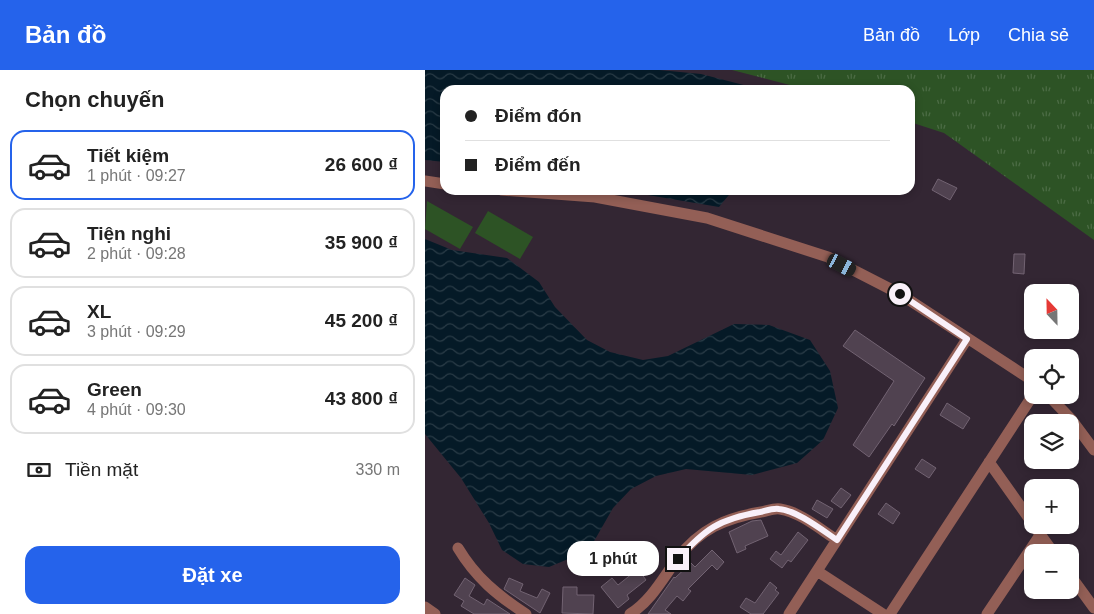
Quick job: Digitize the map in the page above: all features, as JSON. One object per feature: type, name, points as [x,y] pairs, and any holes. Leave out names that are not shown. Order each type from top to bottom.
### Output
[{"type":"street","points":[[425,181],[440,183]]},
{"type":"street","points":[[579,195],[595,196],[707,218],[828,258],[900,294],[1024,375]]},
{"type":"street","points":[[789,614],[967,339]]},
{"type":"street","points":[[890,614],[1027,404]]},
{"type":"street","points":[[1057,404],[1071,419],[1094,450]]},
{"type":"street","points":[[989,462],[1024,511]]},
{"type":"street","points":[[630,614],[657,589],[678,559],[699,536],[716,524],[747,514],[779,509],[799,517],[837,540]]},
{"type":"street","points":[[987,614],[1041,535],[1047,544]]},
{"type":"street","points":[[459,548],[471,569],[493,591],[526,614]]},
{"type":"street","points":[[817,571],[883,614]]},
{"type":"street","points":[[1079,587],[1094,608]]},
{"type":"street","points":[[425,607],[435,614]]},
{"type":"green space","points":[[732,70],[1094,70],[1094,240],[944,133],[915,124],[915,85],[790,85]]},
{"type":"green space","points":[[427,201],[473,227],[460,249],[425,229]]},
{"type":"green space","points":[[488,211],[533,237],[520,259],[475,233]]},
{"type":"water","points":[[425,70],[659,70],[701,74],[744,85],[440,85],[440,162],[425,160]]},
{"type":"water","points":[[648,195],[729,195],[719,207]]},
{"type":"water","points":[[425,239],[452,250],[507,258],[539,282],[555,307],[587,340],[610,352],[643,360],[668,356],[734,324],[769,325],[810,340],[830,371],[838,408],[823,440],[797,463],[752,475],[686,469],[656,476],[631,489],[613,508],[593,543],[573,557],[549,567],[523,564],[502,550],[489,523],[461,478],[425,434]]},
{"type":"building","points":[[938,179],[957,188],[950,200],[932,190]]},
{"type":"building","points":[[1014,254],[1025,254],[1024,274],[1013,273]]},
{"type":"building","points":[[855,330],[925,378],[894,426],[892,424],[869,457],[853,445],[894,381],[843,346]]},
{"type":"building","points":[[947,403],[970,418],[963,429],[940,415]]},
{"type":"building","points":[[922,459],[936,468],[929,478],[915,469]]},
{"type":"building","points":[[841,488],[851,495],[841,508],[831,501]]},
{"type":"building","points":[[817,500],[833,509],[827,518],[812,509]]},
{"type":"building","points":[[886,503],[900,513],[893,524],[878,514]]},
{"type":"building","points":[[761,520],[768,536],[745,546],[746,549],[737,553],[729,532],[752,521]]},
{"type":"building","points":[[798,532],[808,540],[791,562],[788,560],[782,568],[770,559],[776,551],[781,555]]},
{"type":"building","points":[[712,550],[724,562],[717,570],[712,565],[688,589],[691,591],[683,601],[677,596],[665,610],[671,614],[648,614],[674,577],[691,563],[695,567]]},
{"type":"building","points":[[638,569],[646,580],[627,595],[629,599],[618,608],[601,587],[612,578],[618,585]]},
{"type":"building","points":[[465,578],[475,585],[469,596],[484,605],[487,599],[510,614],[474,614],[461,606],[464,601],[454,595]]},
{"type":"building","points":[[509,578],[523,584],[520,591],[537,598],[542,589],[550,593],[540,613],[504,589]]},
{"type":"building","points":[[770,582],[777,588],[775,590],[779,593],[763,614],[751,614],[740,607],[746,598],[755,603]]},
{"type":"building","points":[[563,587],[577,587],[577,595],[594,595],[593,614],[562,613]]},
{"type":"route","points":[[678,559],[699,536],[716,524],[747,514],[779,509],[799,517],[837,540],[967,339],[900,294]]}]
